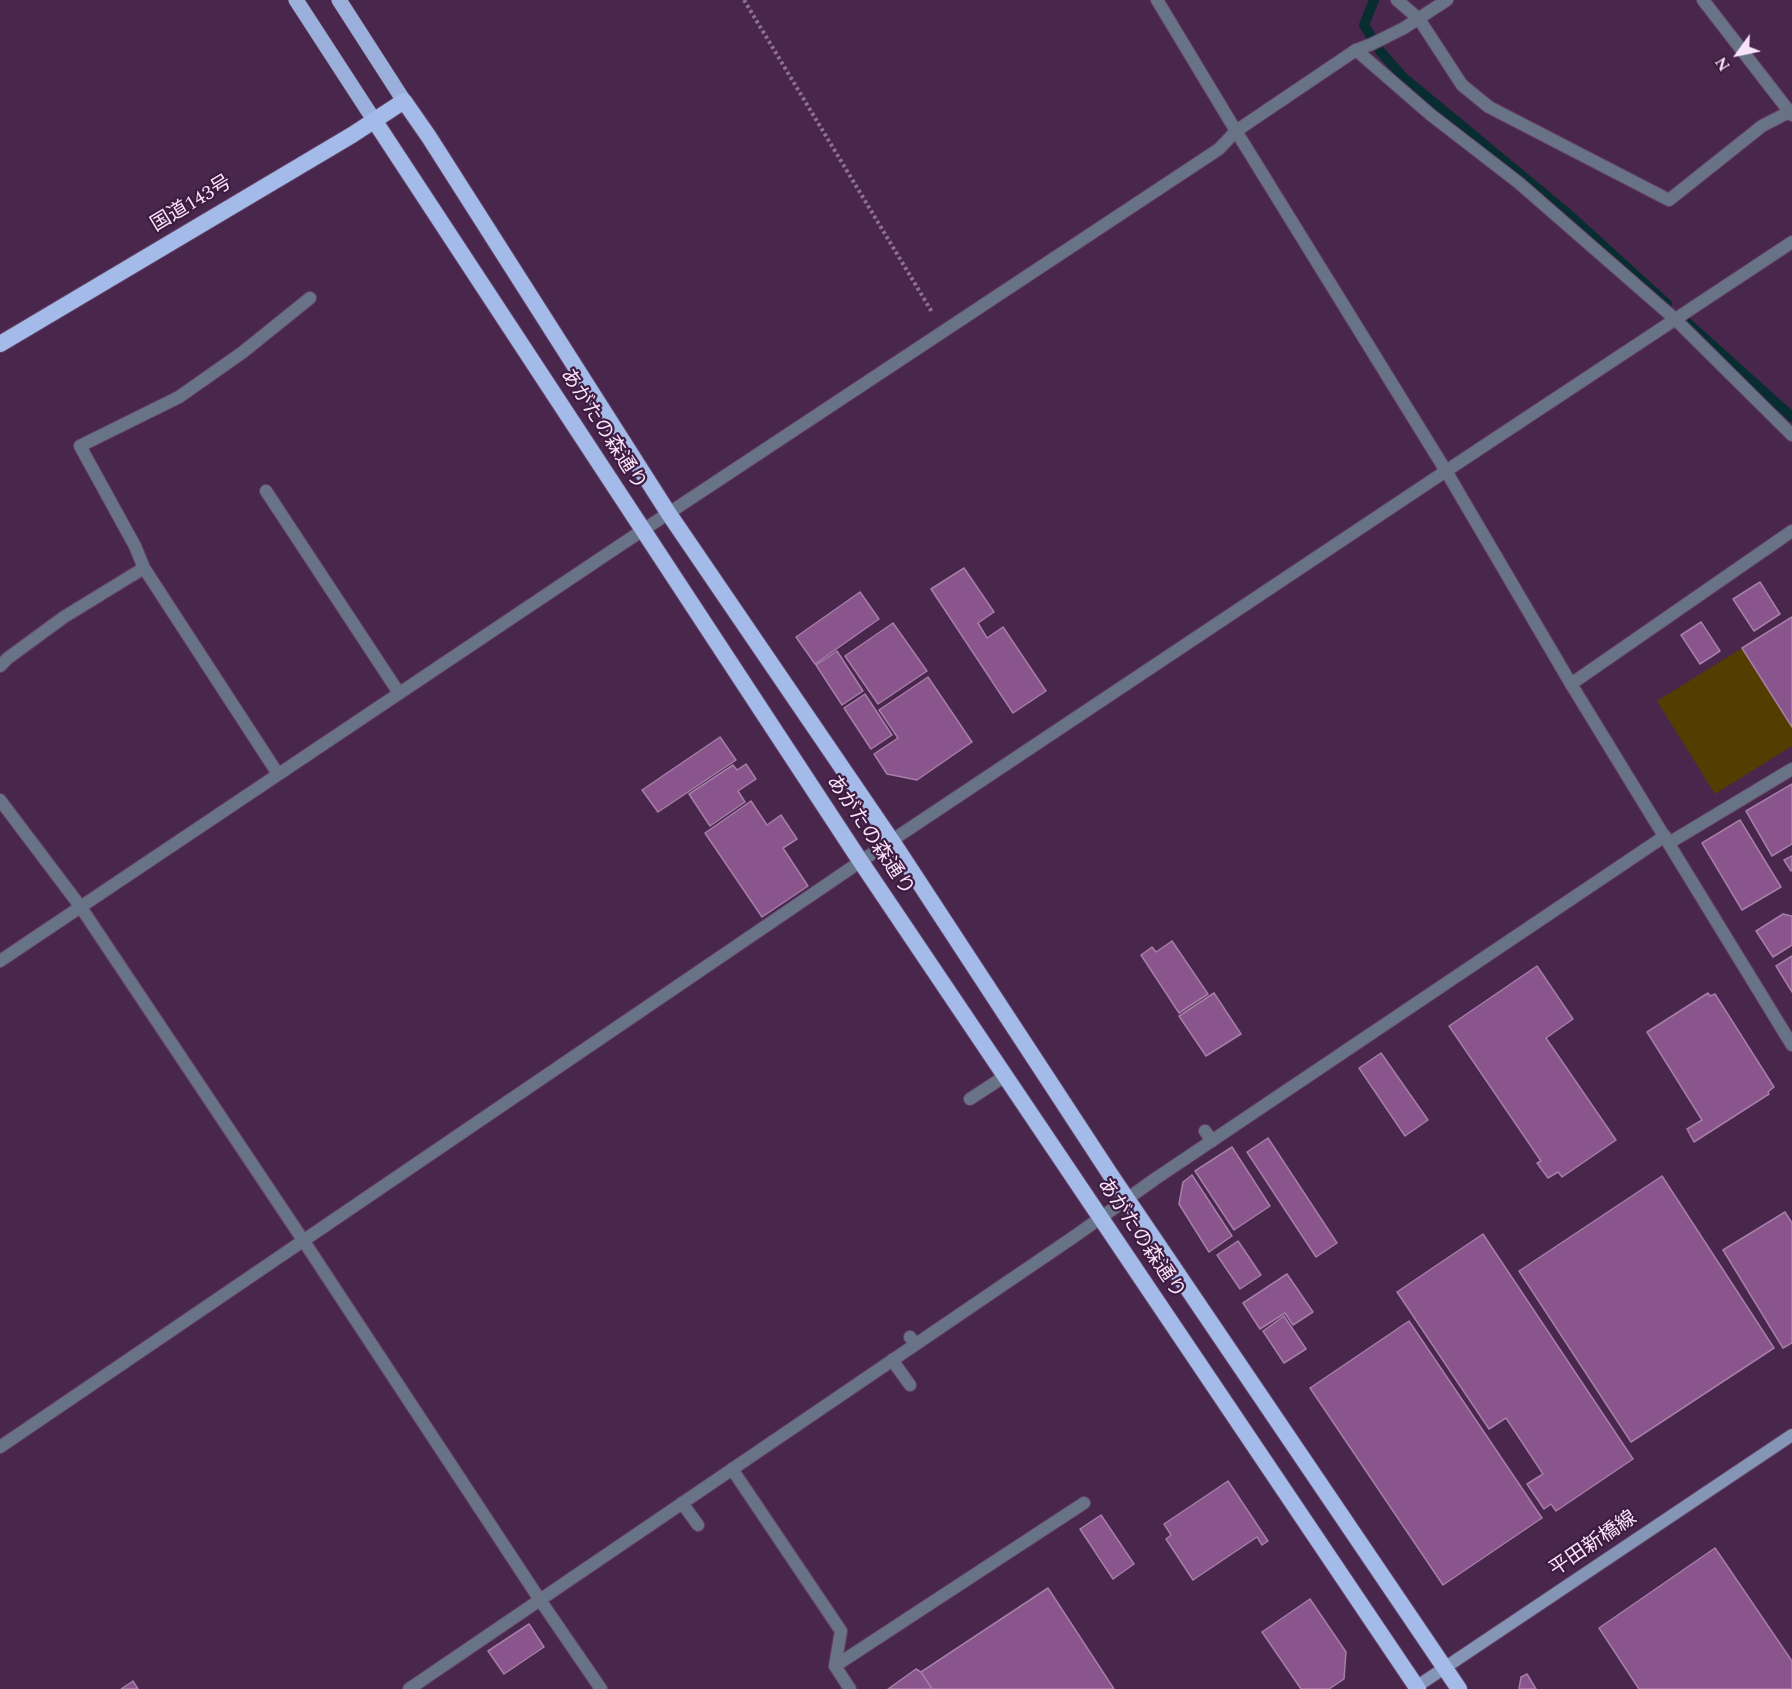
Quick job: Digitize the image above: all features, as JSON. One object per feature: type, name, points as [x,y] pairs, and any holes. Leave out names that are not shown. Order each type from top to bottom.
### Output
[{"type":"highway","name":"国道143号","points":[[0,344],[404,101]]},
{"type":"highway","name":"あがたの森通り","points":[[404,101],[669,514],[892,841],[1127,1198],[1459,1689]]},
{"type":"highway","name":"あがたの森通り","points":[[374,120],[861,862],[1417,1688]]},
{"type":"main road","name":"あがたの森通り","points":[[296,0],[374,120]]},
{"type":"main road","name":"あがたの森通り","points":[[339,0],[404,101]]},
{"type":"main road","name":"平田新橋線","points":[[1417,1688],[1792,1435]]},
{"type":"street","points":[[1157,0],[1446,471],[1571,684],[1792,1045]]},
{"type":"street","points":[[1397,0],[1419,19],[1462,85],[1489,108],[1669,200],[1762,126],[1791,113],[1703,0]]},
{"type":"street","points":[[0,961],[399,693],[1219,149],[1236,131],[1356,50],[1404,28],[1447,0]]},
{"type":"street","points":[[1356,50],[1431,115],[1519,183],[1676,319],[1792,435]]},
{"type":"street","points":[[0,1447],[892,841],[1792,242]]},
{"type":"street","points":[[278,774],[144,568],[135,546],[80,446],[180,397],[243,352],[310,298]]},
{"type":"street","points":[[266,491],[399,693]]},
{"type":"street","points":[[1571,684],[1792,531]]},
{"type":"street","points":[[0,666],[64,617],[144,568]]},
{"type":"street","points":[[409,1689],[892,1360],[913,1340],[1100,1218],[1208,1136],[1667,839],[1792,770]]},
{"type":"street","points":[[0,800],[80,906],[540,1600],[602,1689]]},
{"type":"street","points":[[970,1099],[1005,1076]]},
{"type":"street","points":[[892,1360],[909,1385]]},
{"type":"street","points":[[732,1469],[841,1631],[835,1666],[850,1689]]},
{"type":"street","points":[[682,1503],[698,1525]]},
{"type":"street","points":[[835,1666],[1084,1503]]},
{"type":"path","points":[[744,0],[943,331]]},
{"type":"shaded area","points":[[1742,648],[1792,727],[1792,746],[1715,794],[1657,701]]},
{"type":"building","points":[[964,568],[994,612],[978,623],[987,638],[1003,627],[1046,691],[1013,713],[931,589]]},
{"type":"building","points":[[1760,582],[1780,614],[1754,631],[1733,599]]},
{"type":"building","points":[[860,592],[879,619],[815,664],[796,637]]},
{"type":"building","points":[[1792,617],[1792,727],[1742,648]]},
{"type":"building","points":[[1701,622],[1720,651],[1700,664],[1681,635]]},
{"type":"building","points":[[893,623],[927,671],[878,704],[845,656]]},
{"type":"building","points":[[837,651],[863,691],[842,705],[816,665]]},
{"type":"building","points":[[928,677],[972,742],[917,780],[887,774],[874,754],[898,738],[879,710]]},
{"type":"building","points":[[865,694],[892,735],[871,749],[844,708]]},
{"type":"building","points":[[720,737],[736,760],[658,812],[642,790]]},
{"type":"building","points":[[746,764],[756,779],[738,791],[745,802],[710,826],[689,794],[733,765],[737,770]]},
{"type":"building","points":[[1792,784],[1792,844],[1772,856],[1746,811]]},
{"type":"building","points":[[751,801],[767,825],[781,815],[797,839],[783,848],[808,886],[762,917],[705,833]]},
{"type":"building","points":[[1740,820],[1781,887],[1742,910],[1702,843]]},
{"type":"building","points":[[1792,856],[1792,870],[1791,871],[1784,860]]},
{"type":"building","points":[[1783,914],[1792,916],[1792,945],[1773,957],[1756,931]]},
{"type":"building","points":[[1172,941],[1208,994],[1179,1013],[1141,955],[1152,947],[1156,952]]},
{"type":"building","points":[[1792,956],[1792,992],[1776,966]]},
{"type":"building","points":[[1537,966],[1573,1019],[1546,1038],[1616,1140],[1562,1177],[1558,1172],[1548,1178],[1537,1163],[1541,1161],[1449,1026]]},
{"type":"building","points":[[1214,993],[1241,1034],[1206,1056],[1179,1016]]},
{"type":"building","points":[[1708,993],[1710,996],[1715,994],[1774,1087],[1768,1092],[1769,1094],[1694,1142],[1687,1129],[1702,1120],[1647,1032]]},
{"type":"building","points":[[1381,1053],[1428,1120],[1405,1136],[1359,1068]]},
{"type":"building","points":[[1268,1138],[1337,1243],[1316,1257],[1247,1152]]},
{"type":"building","points":[[1232,1147],[1270,1206],[1234,1230],[1195,1171]]},
{"type":"building","points":[[1192,1175],[1232,1236],[1209,1252],[1179,1204],[1183,1182]]},
{"type":"building","points":[[1662,1176],[1774,1348],[1631,1442],[1519,1271]]},
{"type":"building","points":[[1785,1212],[1792,1223],[1792,1343],[1783,1348],[1723,1250]]},
{"type":"building","points":[[1483,1234],[1633,1459],[1556,1511],[1551,1504],[1544,1509],[1527,1484],[1543,1474],[1506,1418],[1489,1429],[1397,1292]]},
{"type":"building","points":[[1238,1241],[1261,1275],[1240,1289],[1217,1255]]},
{"type":"building","points":[[1287,1274],[1313,1312],[1293,1325],[1285,1313],[1260,1329],[1243,1303]]},
{"type":"building","points":[[1284,1316],[1306,1349],[1284,1363],[1263,1331]]},
{"type":"building","points":[[1409,1321],[1542,1518],[1443,1585],[1310,1388]]},
{"type":"building","points":[[1228,1481],[1268,1541],[1262,1545],[1257,1537],[1193,1580],[1166,1539],[1171,1535],[1164,1524]]},
{"type":"building","points":[[1101,1515],[1134,1564],[1113,1579],[1080,1529]]},
{"type":"building","points":[[1715,1548],[1792,1661],[1792,1689],[1639,1689],[1599,1628]]},
{"type":"building","points":[[1048,1588],[1114,1689],[932,1689],[921,1672]]},
{"type":"building","points":[[1310,1599],[1346,1652],[1344,1679],[1329,1689],[1301,1689],[1262,1632]]},
{"type":"building","points":[[529,1624],[544,1647],[504,1674],[488,1651]]},
{"type":"building","points":[[916,1669],[921,1672],[932,1689],[888,1689]]},
{"type":"building","points":[[1527,1674],[1536,1689],[1519,1689],[1521,1677]]},
{"type":"building","points":[[133,1681],[138,1689],[121,1689]]},
{"type":"waterway","points":[[1374,0],[1364,25],[1380,51],[1403,77],[1566,212],[1667,304]]},
{"type":"waterway","points":[[1683,319],[1792,417]]}]
